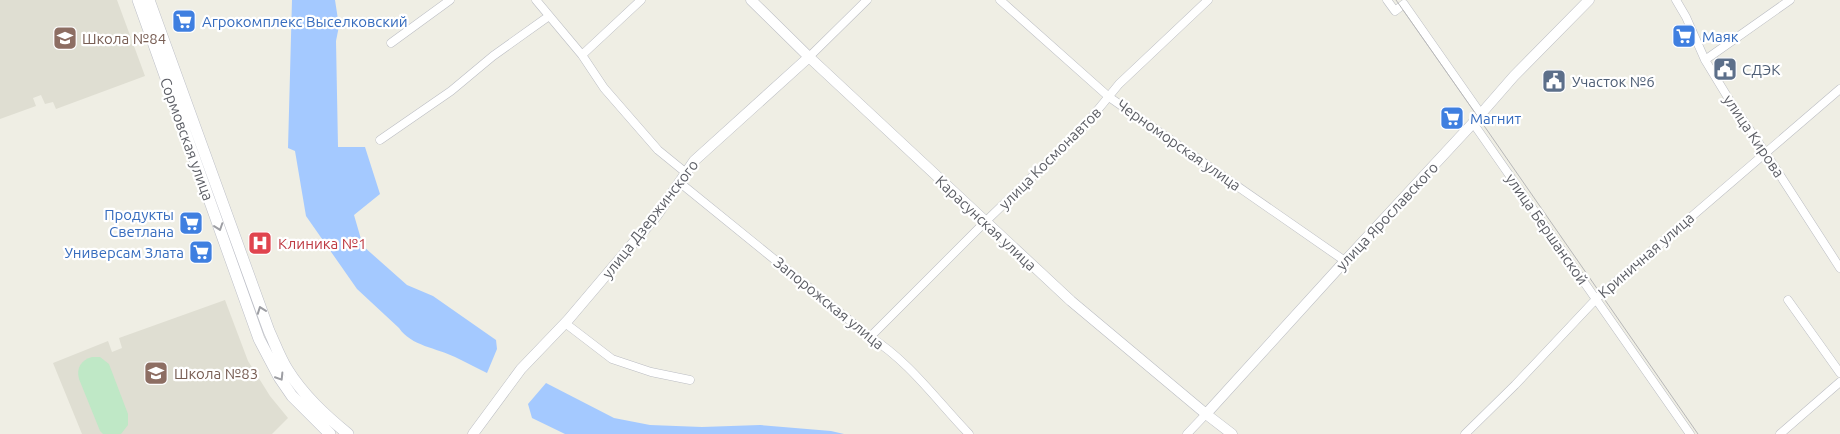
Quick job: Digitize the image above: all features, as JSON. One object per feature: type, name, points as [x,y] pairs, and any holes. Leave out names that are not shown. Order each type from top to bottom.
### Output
[{"type":"main road","name":"Сормовская улица","points":[[138,0],[150,18],[268,331],[287,369],[318,408],[348,434]]},
{"type":"main road","name":"Сормовская улица","points":[[149,0],[150,18],[236,278],[259,339],[279,377],[292,396],[330,434]]},
{"type":"main road","points":[[236,278],[248,274]]},
{"type":"street","points":[[391,43],[450,0]]},
{"type":"street","points":[[536,0],[582,55],[604,88],[658,150],[685,172]]},
{"type":"street","points":[[582,55],[641,0]]},
{"type":"street","name":"Карасунская улица","points":[[751,0],[809,57],[1071,301],[1232,434]]},
{"type":"street","name":"улица Дзержинского","points":[[473,434],[521,369],[604,279],[657,215],[694,161],[809,57],[867,0]]},
{"type":"street","name":"Черноморская улица","points":[[1000,0],[1109,97],[1344,261]]},
{"type":"street","name":"улица Космонавтов","points":[[870,337],[985,222],[1082,129],[1119,84],[1208,0]]},
{"type":"street","points":[[1387,0],[1395,11],[1404,4],[1481,114]]},
{"type":"street","name":"улица Ярославского","points":[[1187,434],[1514,76],[1589,0]]},
{"type":"street","name":"улица Кирова","points":[[1676,0],[1686,17],[1705,60],[1730,101],[1840,268]]},
{"type":"street","points":[[1705,60],[1790,0]]},
{"type":"street","points":[[380,140],[451,91],[493,56],[548,16]]},
{"type":"street","name":"Криничная улица","points":[[1465,434],[1515,385],[1595,299],[1840,89]]},
{"type":"street","name":"улица Бершанской","points":[[1474,122],[1690,434]]},
{"type":"street","name":"Запорожская улица","points":[[680,182],[878,342],[917,377],[969,434]]},
{"type":"street","points":[[1788,300],[1840,373]]},
{"type":"street","points":[[564,323],[612,359],[652,372],[690,380]]},
{"type":"street","points":[[1780,434],[1840,382]]},
{"type":"shaded area","name":"Школа №84","points":[[0,0],[117,0],[145,76],[56,109],[53,102],[45,104],[41,95],[33,98],[36,106],[0,119]]},
{"type":"shaded area","name":"Школа №83","points":[[225,300],[248,361],[270,396],[288,418],[272,434],[82,434],[53,363],[108,341],[112,352],[122,348],[119,338]]},
{"type":"green space","points":[[92,357],[100,357],[109,364],[128,414],[128,425],[121,434],[103,434],[100,431],[79,379],[78,371],[80,365]]},
{"type":"water","points":[[292,0],[335,0],[339,26],[336,41],[338,147],[365,147],[380,194],[354,215],[363,246],[407,285],[433,296],[496,340],[497,349],[487,373],[448,354],[417,343],[404,334],[357,289],[306,216],[295,151],[288,148]]},
{"type":"water","points":[[546,383],[614,418],[650,425],[702,427],[760,425],[831,431],[844,434],[565,434],[532,418],[528,404]]},
{"type":"tram line","points":[[1396,0],[1698,434]]},
{"type":"place","name":"Агрокомплекс Выселковский","points":[[184,21]]},
{"type":"place","name":"Маяк","points":[[1684,36]]},
{"type":"place","name":"Школа №84","points":[[65,38]]},
{"type":"place","name":"СДЭК","points":[[1725,69]]},
{"type":"place","name":"Участок №6","points":[[1554,81]]},
{"type":"place","name":"Магнит","points":[[1452,118]]},
{"type":"place","name":"Продукты Светлана","points":[[191,223]]},
{"type":"place","name":"Клиника №1","points":[[260,243]]},
{"type":"place","name":"Универсам Злата","points":[[201,252]]},
{"type":"place","name":"Школа №83","points":[[156,373]]}]
